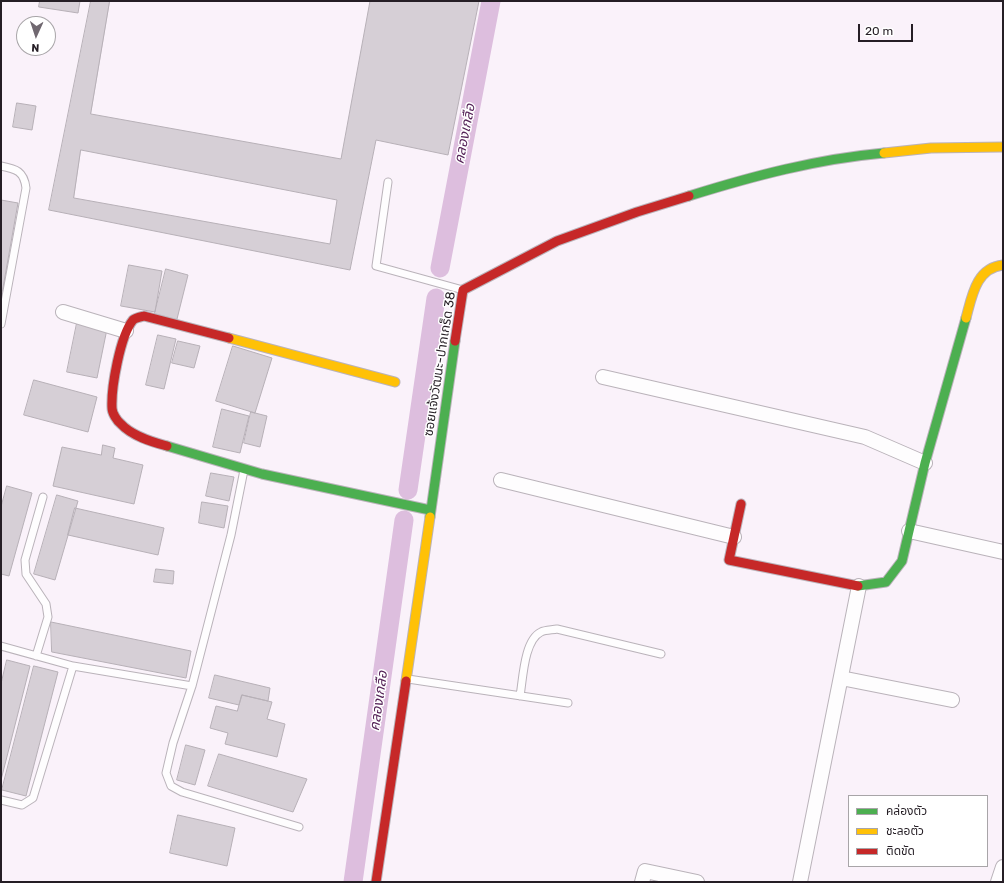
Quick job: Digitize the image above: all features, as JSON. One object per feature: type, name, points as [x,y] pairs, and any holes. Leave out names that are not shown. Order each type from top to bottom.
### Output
[{"type":"street","name":"ซอยแจ้งวัฒนะ-ปากเกร็ด 38","points":[[376,882],[463,290],[556,241],[637,212],[747,178],[842,157],[931,148],[1003,147]]},
{"type":"street","points":[[741,504],[729,560],[859,586],[886,582],[902,561],[925,463],[974,288],[982,275],[991,266],[1003,265]]},
{"type":"street","points":[[63,312],[126,331]]},
{"type":"street","points":[[395,382],[144,316],[134,319],[126,331],[118,358],[112,410],[120,424],[152,442],[262,474],[430,510]]},
{"type":"street","points":[[603,377],[865,437],[925,463]]},
{"type":"street","points":[[501,480],[734,537]]},
{"type":"street","points":[[909,531],[1003,552]]},
{"type":"street","points":[[800,882],[859,586]]},
{"type":"street","points":[[841,678],[952,700]]},
{"type":"street","points":[[998,882],[1003,867]]},
{"type":"street","points":[[644,876],[697,882]]},
{"type":"lane","points":[[1,166],[20,172],[24,178],[26,188],[1,324]]},
{"type":"lane","points":[[388,182],[376,266],[463,290]]},
{"type":"lane","points":[[244,468],[231,535],[192,686],[173,743],[166,774],[171,786],[182,792],[299,827]]},
{"type":"lane","points":[[36,656],[48,617],[46,604],[26,574],[25,560],[43,497]]},
{"type":"lane","points":[[520,696],[528,647],[532,638],[542,632],[557,629],[661,654]]},
{"type":"lane","points":[[1,646],[73,666],[192,686]]},
{"type":"lane","points":[[1,800],[22,805],[33,798],[73,666]]},
{"type":"lane","points":[[405,678],[568,703]]},
{"type":"building","points":[[40,1],[80,1],[78,13],[39,7]]},
{"type":"building","points":[[91,1],[479,1],[448,155],[376,140],[350,270],[49,210]]},
{"type":"building","points":[[110,1],[370,1],[341,159],[91,114]]},
{"type":"building","points":[[17,103],[36,106],[32,130],[13,127]]},
{"type":"building","points":[[81,150],[337,200],[330,244],[74,198]]},
{"type":"building","points":[[1,200],[18,203],[1,299]]},
{"type":"building","points":[[129,265],[162,271],[155,312],[121,306]]},
{"type":"building","points":[[166,269],[188,275],[176,323],[154,317]]},
{"type":"building","points":[[77,323],[107,329],[97,378],[67,372]]},
{"type":"building","points":[[158,335],[176,339],[164,389],[146,385]]},
{"type":"building","points":[[178,341],[200,346],[194,368],[172,363]]},
{"type":"building","points":[[233,346],[272,358],[255,413],[216,401]]},
{"type":"building","points":[[34,380],[97,397],[88,432],[24,415]]},
{"type":"building","points":[[222,409],[249,416],[240,453],[213,447]]},
{"type":"building","points":[[251,412],[267,416],[260,447],[244,443]]},
{"type":"building","points":[[103,445],[115,448],[113,458],[143,465],[134,504],[53,486],[62,447],[101,455]]},
{"type":"building","points":[[211,473],[234,477],[229,501],[206,496]]},
{"type":"building","points":[[7,486],[32,493],[9,576],[1,574],[1,507]]},
{"type":"building","points":[[57,495],[78,501],[55,580],[34,574]]},
{"type":"building","points":[[202,502],[228,506],[224,528],[199,523]]},
{"type":"building","points":[[75,508],[164,528],[158,555],[68,535]]},
{"type":"building","points":[[156,569],[174,571],[173,584],[154,582]]},
{"type":"building","points":[[51,622],[191,651],[186,678],[52,652]]},
{"type":"building","points":[[7,660],[30,666],[1,780],[1,684]]},
{"type":"building","points":[[34,666],[58,672],[26,796],[2,790]]},
{"type":"building","points":[[215,675],[270,688],[268,701],[242,695],[239,705],[209,698]]},
{"type":"building","points":[[242,695],[272,702],[267,719],[285,724],[277,757],[225,744],[228,733],[210,728],[216,706],[237,711]]},
{"type":"building","points":[[186,745],[205,750],[195,785],[177,780]]},
{"type":"building","points":[[219,754],[307,779],[293,812],[208,786]]},
{"type":"building","points":[[178,815],[235,828],[227,866],[170,853]]},
{"type":"waterway","name":"คลองเกลือ","points":[[440,268],[491,1]]},
{"type":"waterway","name":"คลองเกลือ","points":[[408,490],[436,298]]},
{"type":"waterway","name":"คลองเกลือ","points":[[353,882],[404,520]]},
{"type":"traffic: fast","points":[[689,196],[785,169],[834,159],[884,153]]},
{"type":"traffic: fast","points":[[858,586],[886,582],[902,561],[925,463],[966,318]]},
{"type":"traffic: fast","points":[[430,517],[455,341]]},
{"type":"traffic: fast","points":[[167,446],[262,474],[430,510]]},
{"type":"traffic: slow","points":[[884,153],[931,148],[1003,147]]},
{"type":"traffic: slow","points":[[966,318],[973,292],[981,277],[994,267],[1003,265]]},
{"type":"traffic: slow","points":[[229,338],[395,382]]},
{"type":"traffic: slow","points":[[406,681],[430,517]]},
{"type":"traffic: jam","points":[[455,341],[463,290],[557,241],[637,212],[689,196]]},
{"type":"traffic: jam","points":[[167,446],[131,432],[118,421],[113,412],[112,399],[117,362],[128,328],[134,319],[144,316],[229,338]]},
{"type":"traffic: jam","points":[[741,504],[729,560],[858,586]]},
{"type":"traffic: jam","points":[[376,882],[406,681]]}]
